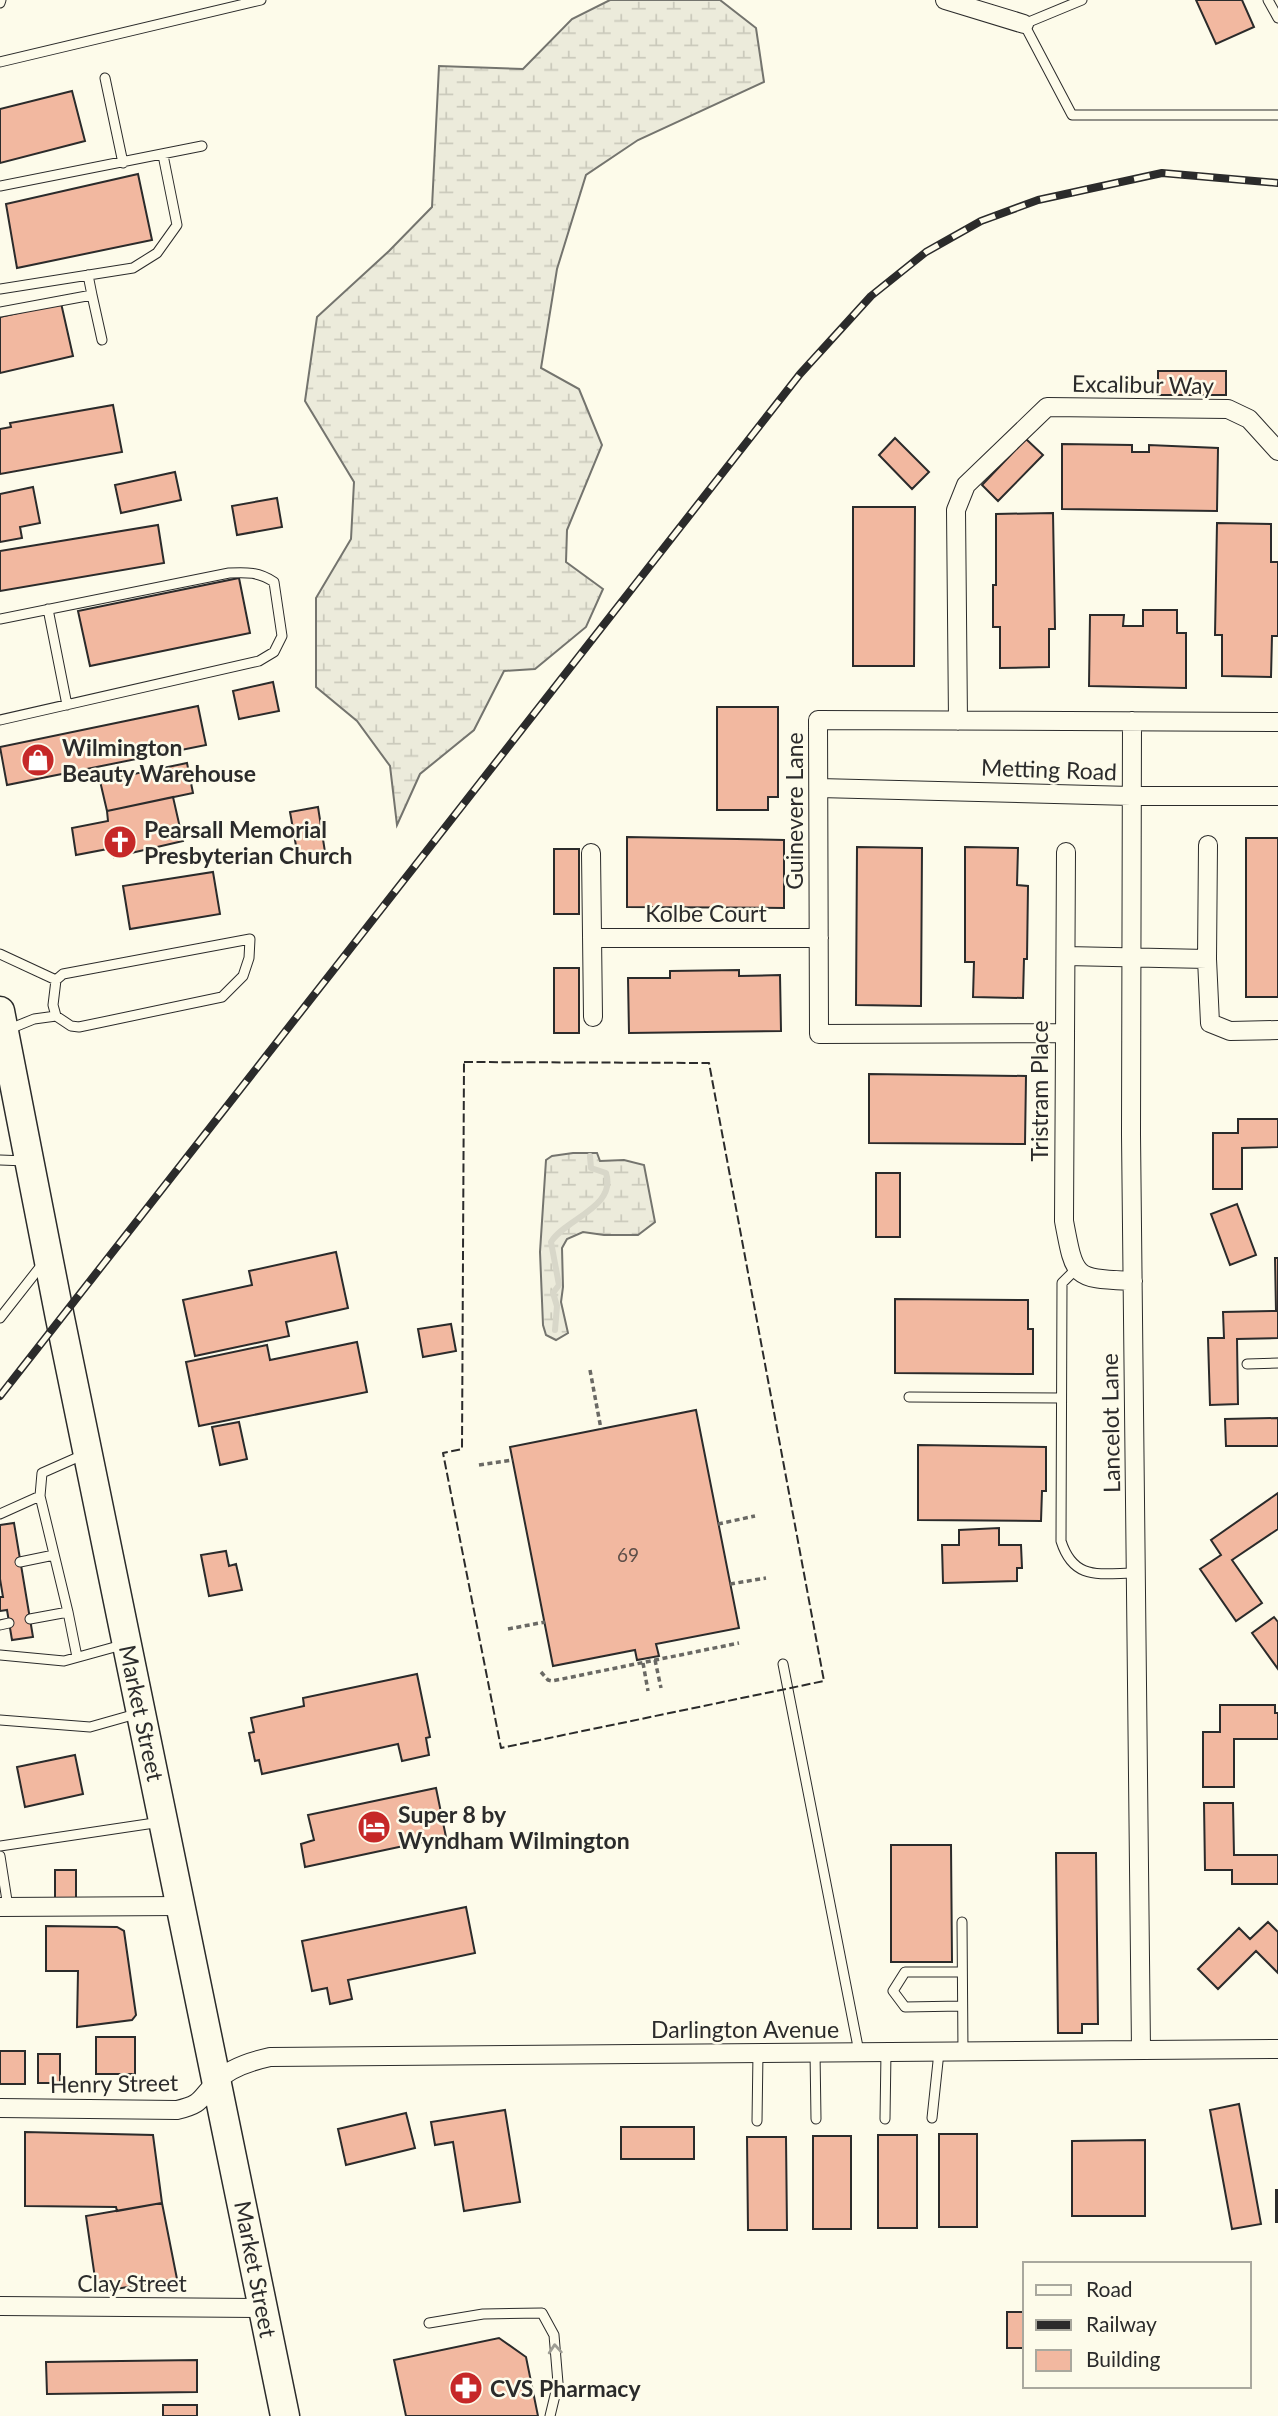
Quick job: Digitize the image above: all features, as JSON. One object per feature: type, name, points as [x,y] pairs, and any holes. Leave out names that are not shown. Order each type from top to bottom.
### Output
[{"type":"main road","name":"Market Street","points":[[2,1021],[11,1087],[30,1161],[285,2416]]},
{"type":"street","points":[[945,0],[1024,24]]},
{"type":"street","name":"Excalibur Way","points":[[958,721],[956,510],[965,485],[1047,407],[1228,409],[1249,419],[1278,451]]},
{"type":"street","name":"Guinevere Lane","points":[[1064,1033],[819,1034],[818,720],[1278,722]]},
{"type":"street","name":"Lancelot Lane","points":[[1132,721],[1133,1281],[1141,2050]]},
{"type":"street","name":"Metting Road","points":[[819,788],[1131,796],[1278,796]]},
{"type":"street","points":[[1208,845],[1207,958],[1210,1023],[1230,1031],[1278,1030]]},
{"type":"street","name":"Tristram Place","points":[[1066,852],[1064,1220],[1076,1269]]},
{"type":"street","points":[[591,853],[593,1017]]},
{"type":"street","name":"Kolbe Court","points":[[592,938],[819,938]]},
{"type":"street","points":[[1066,956],[1207,958]]},
{"type":"street","points":[[1076,1269],[1089,1279],[1133,1281]]},
{"type":"street","points":[[4,1908],[182,1906]]},
{"type":"street","name":"Darlington Avenue","points":[[217,2080],[248,2062],[270,2057],[1278,2049]]},
{"type":"street","name":"Henry Street","points":[[0,2108],[177,2110],[195,2106],[217,2080]]},
{"type":"street","name":"Clay Street","points":[[0,2306],[264,2308]]},
{"type":"lane","points":[[0,62],[261,0]]},
{"type":"lane","points":[[1082,0],[1063,4],[1024,24],[1072,115],[1278,115]]},
{"type":"lane","points":[[1268,0],[1278,18]]},
{"type":"lane","points":[[105,78],[123,163]]},
{"type":"lane","points":[[0,186],[202,146]]},
{"type":"lane","points":[[0,289],[134,268],[157,253],[177,225],[163,155]]},
{"type":"lane","points":[[88,275],[102,340]]},
{"type":"lane","points":[[0,312],[92,295]]},
{"type":"lane","points":[[0,620],[229,573],[249,572],[263,575],[274,582],[282,636],[274,652],[259,661],[0,720]]},
{"type":"lane","points":[[48,610],[67,705]]},
{"type":"lane","points":[[250,939],[249,958],[243,976],[222,997],[79,1027],[71,1026],[56,1016],[53,1005],[55,980],[63,974],[250,939]]},
{"type":"lane","points":[[0,954],[55,980]]},
{"type":"lane","points":[[2,1021],[56,1016]]},
{"type":"lane","points":[[0,1160],[30,1161]]},
{"type":"lane","points":[[0,1318],[49,1255]]},
{"type":"lane","points":[[1076,1269],[1062,1283],[1060,1541],[1065,1555],[1081,1571],[1136,1573]]},
{"type":"lane","points":[[1247,1364],[1278,1363]]},
{"type":"lane","points":[[909,1397],[1061,1398]]},
{"type":"lane","points":[[77,1657],[40,1496],[42,1473],[88,1452]]},
{"type":"lane","points":[[0,1514],[40,1496]]},
{"type":"lane","points":[[20,1562],[54,1555]]},
{"type":"lane","points":[[30,1619],[68,1612]]},
{"type":"lane","points":[[0,1655],[64,1661],[127,1643]]},
{"type":"lane","points":[[783,1664],[859,2052]]},
{"type":"lane","points":[[0,1720],[90,1727],[142,1712]]},
{"type":"lane","points":[[0,1846],[164,1821]]},
{"type":"lane","points":[[0,1856],[4,1908]]},
{"type":"lane","points":[[962,1922],[962,2052]]},
{"type":"lane","points":[[962,1972],[905,1972],[893,1991],[905,2007],[962,2006]]},
{"type":"lane","points":[[816,2052],[816,2119]]},
{"type":"lane","points":[[885,2119],[886,2052]]},
{"type":"lane","points":[[932,2118],[939,2052]]},
{"type":"lane","points":[[757,2121],[758,2053]]},
{"type":"lane","points":[[429,2323],[483,2314],[542,2313],[554,2335],[558,2383],[550,2416]]},
{"type":"path","points":[[590,1370],[601,1429]]},
{"type":"path","points":[[479,1465],[513,1460]]},
{"type":"path","points":[[718,1524],[755,1516]]},
{"type":"path","points":[[730,1584],[766,1578]]},
{"type":"path","points":[[508,1629],[545,1622]]},
{"type":"path","points":[[541,1672],[552,1681],[739,1643]]},
{"type":"path","points":[[655,1660],[661,1688]]},
{"type":"path","points":[[643,1663],[648,1691]]},
{"type":"green space","points":[[610,0],[720,0],[756,28],[764,82],[638,140],[586,175],[557,269],[541,368],[579,389],[602,445],[567,530],[566,562],[603,589],[586,627],[535,669],[504,671],[474,730],[420,774],[397,825],[390,766],[357,721],[316,687],[316,598],[351,539],[354,482],[305,401],[317,317],[432,207],[439,66],[523,69],[572,19]]},
{"type":"green space","points":[[597,1153],[600,1161],[624,1160],[644,1165],[655,1222],[638,1235],[583,1232],[567,1239],[562,1248],[561,1302],[568,1333],[556,1340],[546,1335],[543,1325],[540,1252],[546,1160],[552,1156]]},
{"type":"building","points":[[1196,0],[1242,0],[1254,27],[1216,44]]},
{"type":"building","points":[[72,91],[85,141],[0,163],[0,109]]},
{"type":"building","points":[[138,174],[152,240],[17,268],[6,204]]},
{"type":"building","points":[[61,303],[73,356],[0,373],[0,317]]},
{"type":"building","points":[[1158,371],[1226,371],[1226,395],[1158,395]]},
{"type":"building","points":[[113,405],[122,452],[0,474],[0,429],[11,427],[10,423]]},
{"type":"building","points":[[895,438],[929,472],[912,489],[879,455]]},
{"type":"building","points":[[1026,439],[1043,455],[998,501],[982,485]]},
{"type":"building","points":[[1062,444],[1132,445],[1132,452],[1149,452],[1149,445],[1218,448],[1217,511],[1062,509]]},
{"type":"building","points":[[175,472],[181,500],[121,513],[115,485]]},
{"type":"building","points":[[33,487],[40,523],[20,527],[22,538],[0,542],[0,494]]},
{"type":"building","points":[[277,498],[282,527],[237,535],[232,506]]},
{"type":"building","points":[[853,507],[915,507],[914,666],[853,666]]},
{"type":"building","points":[[1053,513],[1055,629],[1049,629],[1049,667],[1000,668],[1000,627],[993,627],[996,514]]},
{"type":"building","points":[[1217,523],[1271,524],[1271,562],[1278,562],[1278,636],[1272,636],[1271,677],[1222,676],[1222,635],[1215,635]]},
{"type":"building","points":[[158,525],[164,563],[0,591],[0,551]]},
{"type":"building","points":[[239,578],[250,633],[90,666],[78,611]]},
{"type":"building","points":[[1143,610],[1177,610],[1177,633],[1186,633],[1186,688],[1089,686],[1090,615],[1124,615],[1123,626],[1143,626]]},
{"type":"building","points":[[273,682],[279,711],[239,719],[233,691]]},
{"type":"building","points":[[198,706],[206,745],[7,785],[0,747]]},
{"type":"building","points":[[717,707],[778,707],[778,797],[768,797],[768,810],[717,810]]},
{"type":"building","points":[[187,763],[193,793],[107,811],[100,781]]},
{"type":"building","points":[[173,797],[183,841],[114,857],[113,848],[76,855],[72,828],[108,821],[107,811]]},
{"type":"building","points":[[318,807],[325,852],[298,857],[290,812]]},
{"type":"building","points":[[627,837],[784,840],[784,908],[627,907]]},
{"type":"building","points":[[1246,838],[1278,838],[1278,997],[1246,997]]},
{"type":"building","points":[[857,847],[922,848],[921,1006],[856,1005]]},
{"type":"building","points":[[965,847],[1018,848],[1017,885],[1028,886],[1027,959],[1024,959],[1023,998],[973,997],[974,962],[965,962]]},
{"type":"building","points":[[554,849],[579,849],[579,914],[554,914]]},
{"type":"building","points":[[213,872],[220,914],[130,929],[123,886]]},
{"type":"building","points":[[554,968],[579,968],[579,1033],[554,1033]]},
{"type":"building","points":[[739,970],[739,976],[780,975],[781,1031],[629,1033],[628,978],[670,978],[670,971]]},
{"type":"building","points":[[869,1074],[1026,1076],[1025,1144],[869,1143]]},
{"type":"building","points":[[1238,1119],[1278,1119],[1278,1147],[1242,1148],[1242,1189],[1213,1189],[1213,1133],[1238,1133]]},
{"type":"building","points":[[876,1173],[900,1173],[900,1237],[876,1237]]},
{"type":"building","points":[[1237,1204],[1256,1255],[1230,1265],[1211,1214]]},
{"type":"building","points":[[336,1252],[348,1308],[286,1322],[289,1336],[195,1356],[183,1300],[252,1285],[249,1271]]},
{"type":"building","points":[[1275,1258],[1278,1258],[1278,1338],[1237,1339],[1238,1404],[1210,1405],[1208,1338],[1224,1338],[1223,1312],[1276,1311]]},
{"type":"building","points":[[895,1299],[1028,1300],[1028,1329],[1033,1329],[1033,1374],[895,1373]]},
{"type":"building","points":[[451,1324],[456,1351],[423,1357],[418,1329]]},
{"type":"building","points":[[357,1342],[367,1392],[199,1426],[186,1362],[267,1345],[270,1360]]},
{"type":"building","points":[[696,1410],[739,1628],[656,1644],[659,1656],[637,1660],[635,1650],[553,1666],[510,1447]]},
{"type":"building","points":[[1278,1418],[1278,1446],[1226,1446],[1225,1419]]},
{"type":"building","points":[[239,1422],[247,1459],[220,1465],[212,1427]]},
{"type":"building","points":[[918,1445],[1046,1447],[1046,1491],[1042,1491],[1041,1521],[918,1520]]},
{"type":"building","points":[[1278,1493],[1278,1529],[1232,1560],[1262,1603],[1236,1621],[1200,1569],[1221,1555],[1211,1540]]},
{"type":"building","points":[[14,1523],[33,1637],[12,1640],[7,1610],[0,1611],[0,1597],[3,1597],[0,1579],[0,1525]]},
{"type":"building","points":[[999,1528],[999,1545],[1021,1545],[1022,1568],[1017,1568],[1017,1581],[943,1583],[942,1545],[959,1545],[959,1530]]},
{"type":"building","points":[[226,1551],[229,1566],[236,1564],[242,1590],[209,1596],[201,1555]]},
{"type":"building","points":[[1274,1617],[1278,1622],[1278,1669],[1252,1633]]},
{"type":"building","points":[[417,1674],[430,1737],[426,1738],[429,1755],[402,1761],[398,1744],[262,1774],[259,1760],[255,1761],[249,1733],[254,1732],[251,1718],[304,1706],[303,1698]]},
{"type":"building","points":[[1220,1705],[1275,1705],[1275,1713],[1278,1713],[1278,1739],[1234,1739],[1234,1787],[1203,1787],[1203,1732],[1220,1732]]},
{"type":"building","points":[[75,1755],[83,1794],[25,1807],[17,1767]]},
{"type":"building","points":[[436,1788],[446,1837],[305,1867],[301,1844],[314,1840],[308,1815]]},
{"type":"building","points":[[1204,1803],[1233,1803],[1234,1855],[1278,1855],[1278,1884],[1232,1884],[1232,1870],[1205,1870]]},
{"type":"building","points":[[891,1845],[951,1845],[952,1962],[891,1962]]},
{"type":"building","points":[[1056,1853],[1096,1853],[1098,2024],[1082,2024],[1082,2033],[1058,2033]]},
{"type":"building","points":[[55,1870],[76,1870],[76,1900],[55,1900]]},
{"type":"building","points":[[466,1907],[475,1953],[348,1980],[352,1999],[330,2004],[327,1988],[312,1991],[302,1941]]},
{"type":"building","points":[[1268,1922],[1278,1932],[1278,1973],[1256,1951],[1218,1989],[1198,1969],[1239,1928],[1250,1939]]},
{"type":"building","points":[[46,1926],[117,1927],[124,1931],[136,2015],[132,2020],[77,2027],[78,1971],[46,1971]]},
{"type":"building","points":[[96,2037],[135,2037],[135,2074],[96,2074]]},
{"type":"building","points":[[0,2051],[25,2051],[25,2084],[0,2084]]},
{"type":"building","points":[[38,2054],[60,2054],[60,2083],[38,2083]]},
{"type":"building","points":[[1239,2104],[1261,2224],[1232,2229],[1210,2110]]},
{"type":"building","points":[[505,2110],[520,2202],[464,2211],[453,2142],[435,2145],[431,2122]]},
{"type":"building","points":[[406,2113],[415,2148],[346,2165],[338,2129]]},
{"type":"building","points":[[621,2127],[694,2127],[694,2159],[621,2159]]},
{"type":"building","points":[[25,2132],[153,2135],[162,2203],[117,2211],[116,2207],[25,2206]]},
{"type":"building","points":[[939,2134],[977,2134],[977,2227],[939,2227]]},
{"type":"building","points":[[878,2135],[917,2135],[917,2228],[878,2228]]},
{"type":"building","points":[[813,2136],[851,2136],[851,2229],[813,2229]]},
{"type":"building","points":[[747,2137],[786,2137],[787,2230],[748,2230]]},
{"type":"building","points":[[1145,2140],[1145,2216],[1072,2216],[1072,2141]]},
{"type":"building","points":[[1278,2190],[1278,2222],[1276,2222]]},
{"type":"building","points":[[162,2203],[177,2279],[97,2292],[86,2216]]},
{"type":"building","points":[[1007,2312],[1023,2312],[1023,2348],[1007,2348]]},
{"type":"building","name":"CVS Pharmacy","points":[[499,2338],[526,2357],[538,2416],[406,2416],[394,2360]]},
{"type":"building","points":[[197,2360],[197,2392],[47,2394],[46,2362]]},
{"type":"building","points":[[163,2405],[197,2405],[197,2416],[163,2416]]},
{"type":"waterway","points":[[555,1330],[557,1306],[553,1293],[559,1285],[551,1242],[567,1226],[597,1204],[607,1185],[606,1173],[591,1168],[590,1156]]},
{"type":"railway","points":[[0,1396],[800,374],[871,296],[926,252],[981,221],[1038,200],[1162,173],[1278,183]]},
{"type":"fence","points":[[464,1062],[709,1063],[824,1681],[501,1748],[443,1453],[462,1449],[464,1062]]},
{"type":"place","name":"Wilmington Beauty Warehouse","points":[[38,760]]},
{"type":"place","name":"Pearsall Memorial Presbyterian Church","points":[[120,842]]},
{"type":"place","name":"Super 8 by Wyndham Wilmington","points":[[374,1827]]},
{"type":"place","name":"CVS Pharmacy","points":[[466,2388]]}]
